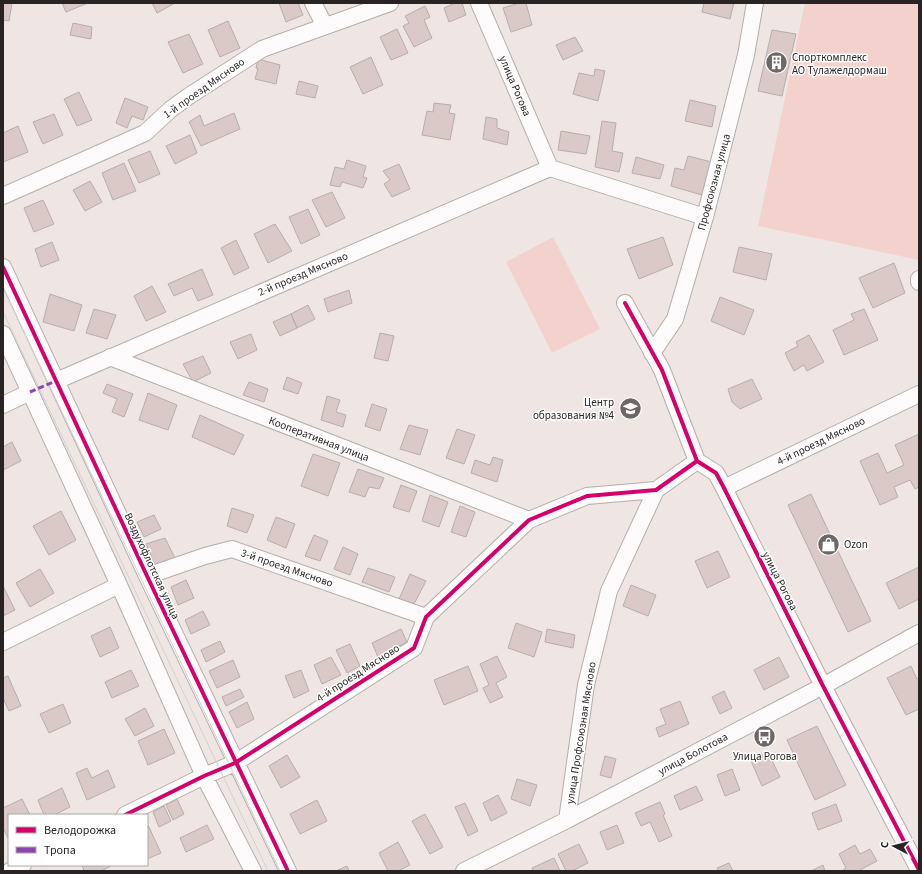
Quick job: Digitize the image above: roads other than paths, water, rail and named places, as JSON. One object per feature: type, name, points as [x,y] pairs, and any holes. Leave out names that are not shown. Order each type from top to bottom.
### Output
[{"type":"street","points":[[313,3],[325,26]]},
{"type":"street","name":"1-й проезд Мясново","points":[[3,196],[145,133],[189,96],[262,48],[390,3]]},
{"type":"street","name":"улица Рогова","points":[[479,3],[550,168]]},
{"type":"street","name":"Профсоюзная улица","points":[[652,353],[674,319],[705,217],[746,55],[755,3]]},
{"type":"street","points":[[550,168],[705,217]]},
{"type":"street","name":"2-й проезд Мясново","points":[[56,380],[550,168]]},
{"type":"street","name":"Воздухофлотская улица","points":[[3,267],[147,576],[288,871]]},
{"type":"street","points":[[625,303],[662,370],[697,461],[656,490]]},
{"type":"street","points":[[3,334],[119,585],[204,776],[253,871]]},
{"type":"street","name":"Кооперативная улица","points":[[110,357],[529,520]]},
{"type":"street","points":[[3,406],[30,392]]},
{"type":"street","name":"4-й проезд Мясново","points":[[724,488],[919,394]]},
{"type":"street","name":"улица Рогова","points":[[697,461],[716,473],[724,488],[914,869]]},
{"type":"street","name":"4-й проезд Мясново","points":[[127,814],[204,776],[236,763],[414,648],[426,617],[529,520],[587,496],[656,490]]},
{"type":"street","name":"улица Профсоюзная Мясново","points":[[566,820],[586,685],[609,591],[656,490]]},
{"type":"street","name":"3-й проезд Мясново","points":[[147,576],[205,556],[232,550],[426,617]]},
{"type":"street","points":[[3,642],[119,585]]},
{"type":"street","name":"улица Болотова","points":[[464,871],[566,820],[823,686],[919,633]]},
{"type":"street","points":[[10,871],[21,866]]},
{"type":"tram line","points":[[3,288],[280,871]]},
{"type":"tram line","points":[[3,312],[268,871]]},
{"type":"place","name":"Спорткомплекс АО Тулажелдормаш","points":[[777,63]]},
{"type":"place","name":"Центр образования №4","points":[[630,408]]},
{"type":"place","name":"Ozon","points":[[829,544]]},
{"type":"place","name":"Улица Рогова","points":[[765,736]]}]
